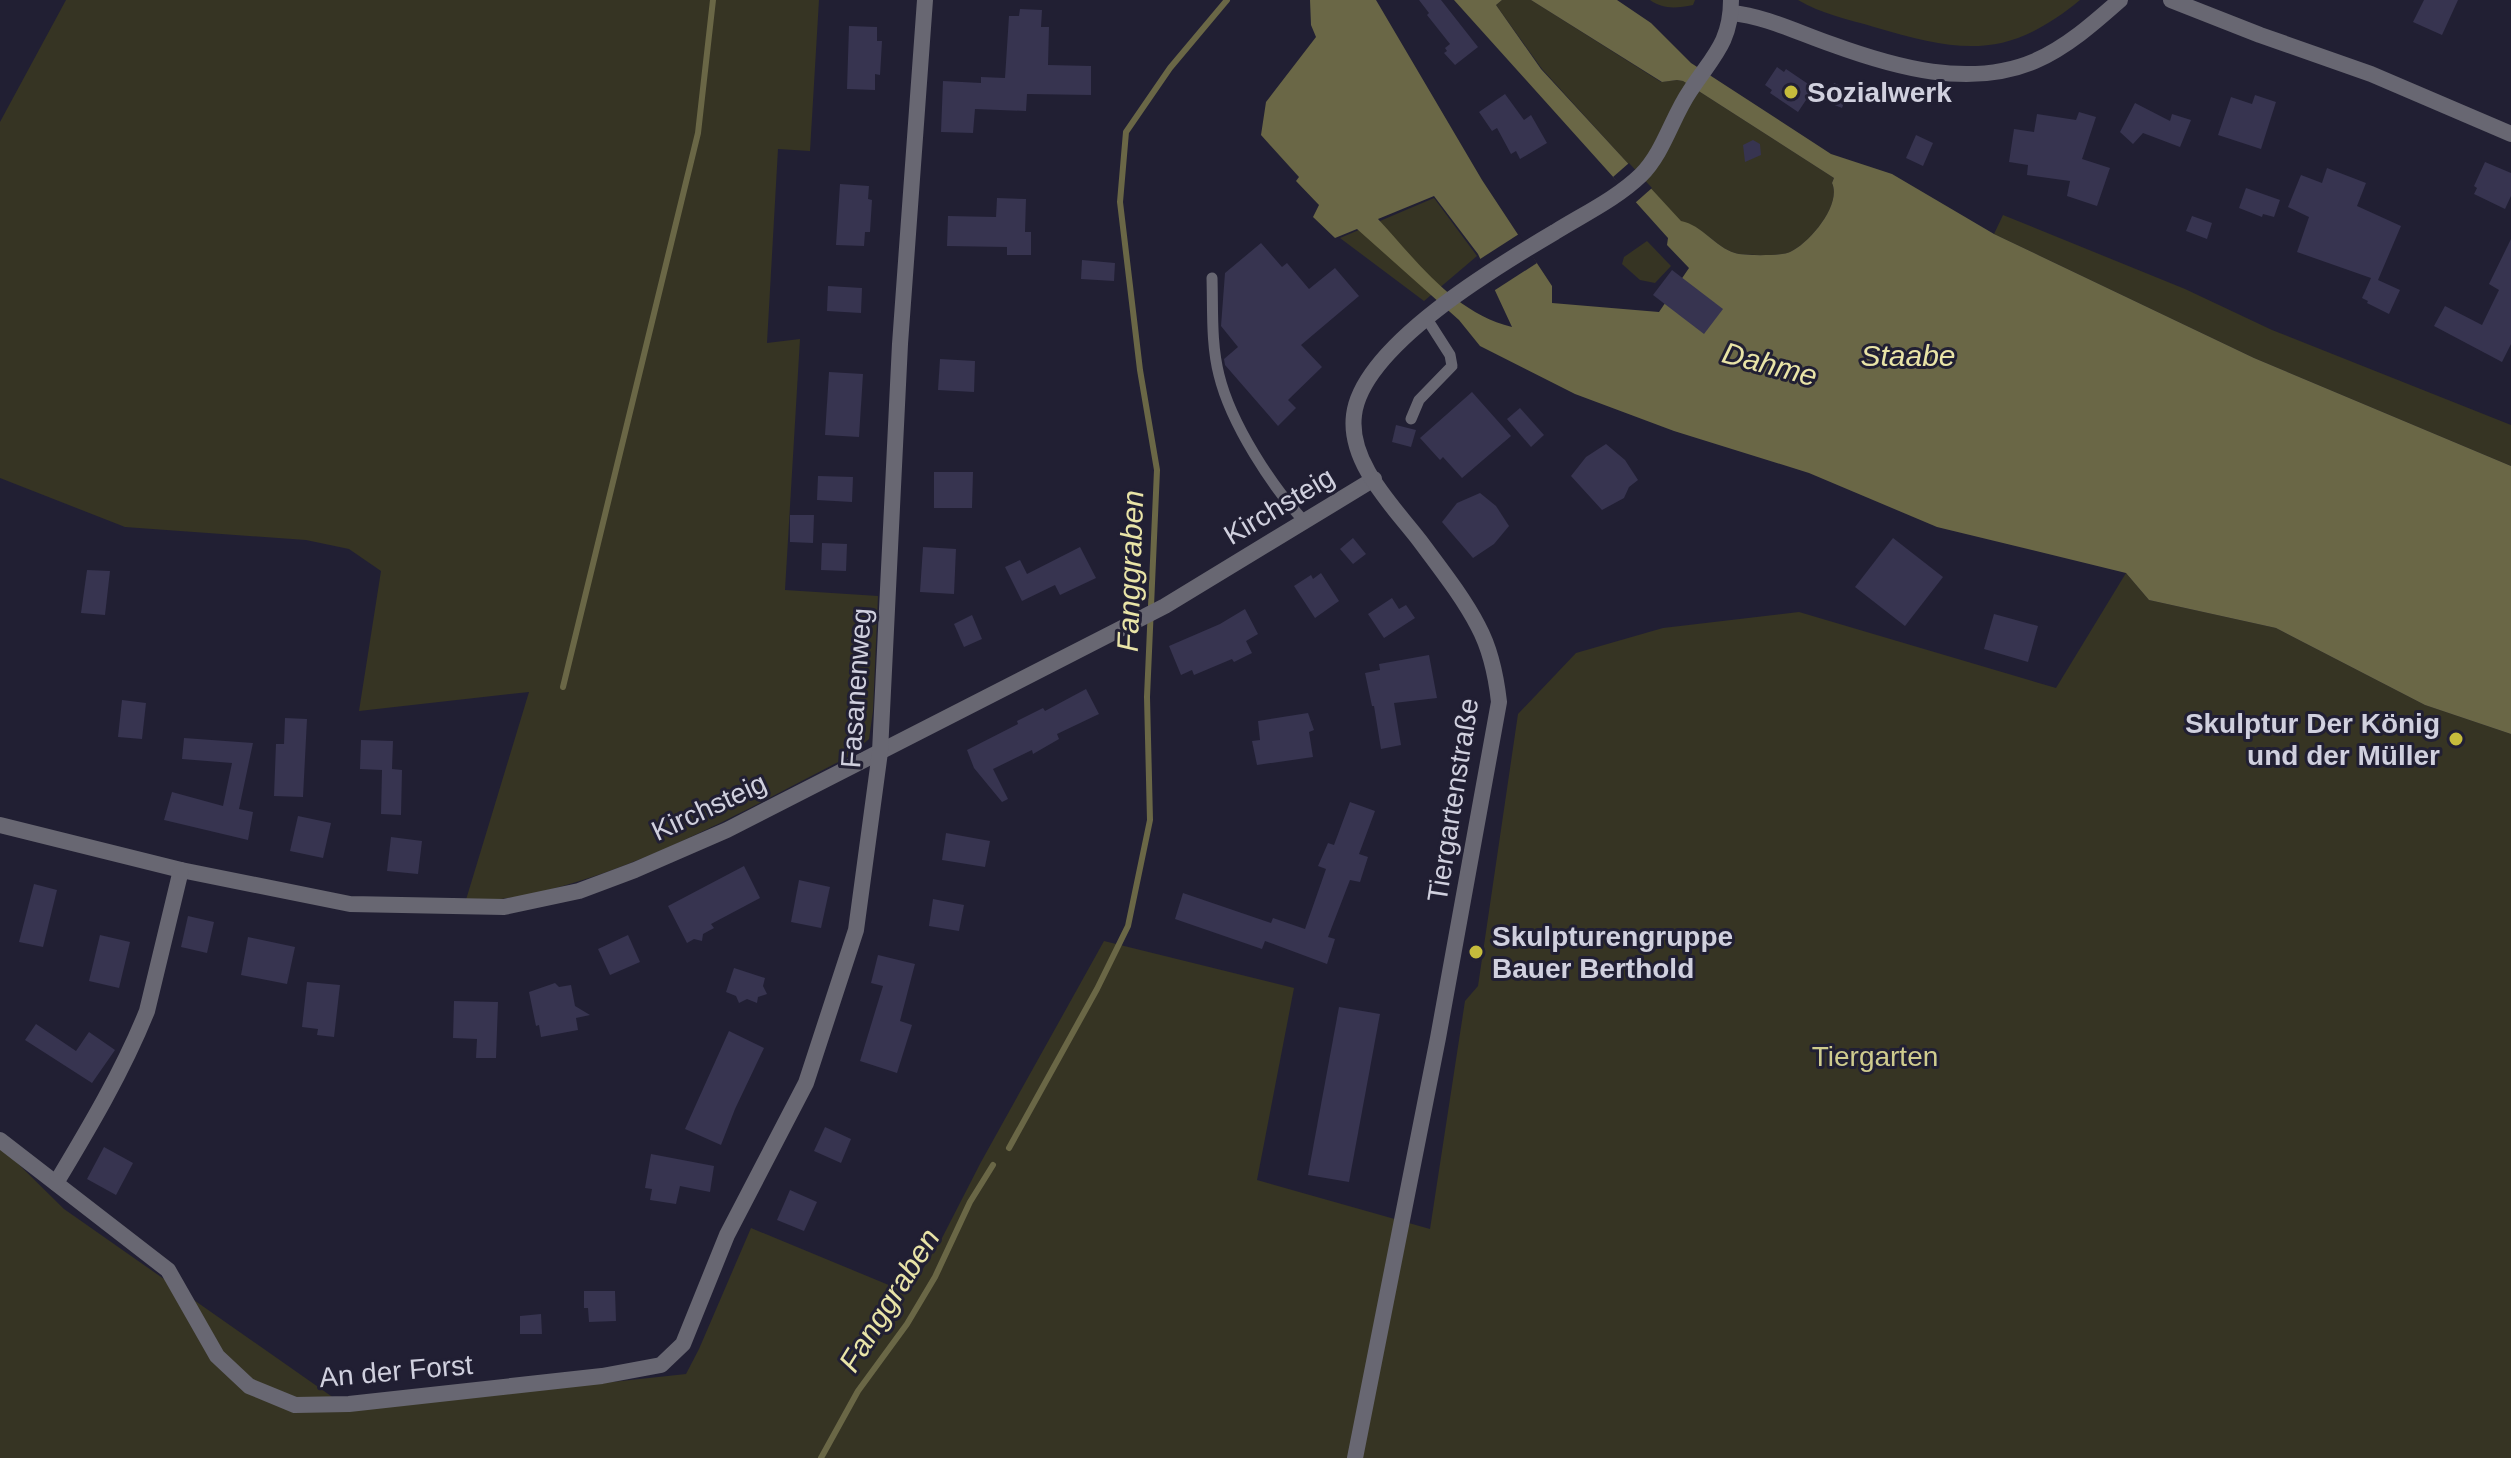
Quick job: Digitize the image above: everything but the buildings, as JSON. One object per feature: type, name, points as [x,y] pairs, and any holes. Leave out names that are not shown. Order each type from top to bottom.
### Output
[{"type":"street","name":"Fasanenweg","points":[[683,1344],[727,1235],[806,1083],[856,930],[880,752],[900,344],[925,0]]},
{"type":"street","points":[[1731,6],[1836,46],[1938,73],[1966,74],[1995,73],[2034,61],[2083,32],[2120,0]]},
{"type":"street","points":[[2171,0],[2371,74],[2511,134]]},
{"type":"street","name":"Tiergartenstraße","points":[[1355,1458],[1438,1038],[1499,702],[1493,662],[1477,624],[1363,462],[1355,438],[1354,415],[1362,388],[1379,363],[1432,315],[1528,248],[1624,190],[1641,175],[1653,159],[1687,95],[1727,37],[1731,6]]},
{"type":"street","name":"Kirchsteig","points":[[0,825],[181,870],[350,904],[504,907],[579,891],[727,830],[1165,606],[1374,479]]},
{"type":"street","points":[[56,1183],[139,1032],[147,1011],[181,870]]},
{"type":"street","name":"An der Forst","points":[[0,1140],[168,1270],[217,1356],[249,1386],[295,1405],[349,1404],[602,1376],[661,1365],[683,1344]]},
{"type":"lane","points":[[1212,278],[1214,347],[1227,400],[1279,493],[1305,522]]},
{"type":"lane","points":[[1411,419],[1419,400],[1452,366],[1432,315]]},
{"type":"green space","points":[[66,0],[819,0],[810,151],[778,149],[767,343],[800,339],[785,590],[878,596],[869,739],[850,756],[655,853],[573,883],[523,896],[465,903],[529,692],[359,711],[381,571],[349,549],[306,540],[125,527],[0,478],[0,122]]},
{"type":"green space","points":[[1502,0],[1531,0],[1661,82],[1683,81],[1834,178],[1832,201],[1815,232],[1790,252],[1746,255],[1721,246],[1695,227],[1681,222],[1542,69],[1496,5]]},
{"type":"green space","points":[[1650,0],[1695,0],[1693,5],[1671,7]]},
{"type":"green space","points":[[1798,0],[2080,0],[2053,20],[2005,42],[1957,46],[1905,36],[1825,13]]},
{"type":"green space","points":[[1434,198],[1477,256],[1424,301],[1340,238]]},
{"type":"green space","points":[[2003,215],[2185,289],[2272,330],[2511,425],[2511,466],[2254,358],[1994,234]]},
{"type":"green space","points":[[1647,241],[1671,266],[1655,283],[1640,280],[1622,264],[1624,257]]},
{"type":"green space","name":"Tiergarten","points":[[2126,573],[2149,600],[2276,628],[2425,705],[2511,734],[2511,1458],[0,1458],[0,1146],[64,1209],[351,1410],[686,1374],[751,1228],[908,1293],[942,1238],[1104,941],[1294,988],[1257,1180],[1430,1229],[1465,1001],[1478,986],[1518,714],[1576,653],[1663,628],[1799,612],[2056,688]]},
{"type":"water","name":"Staabe","points":[[1310,0],[1376,0],[1482,180],[1552,286],[1552,303],[1659,312],[1689,268],[1667,245],[1668,238],[1454,0],[1502,0],[1496,5],[1541,69],[1681,221],[1689,223],[1728,250],[1739,254],[1772,255],[1790,252],[1798,247],[1815,232],[1828,212],[1834,192],[1834,178],[1683,81],[1662,82],[1531,0],[1617,0],[1651,23],[1691,63],[1831,154],[1892,174],[1994,234],[2254,358],[2511,466],[2511,734],[2425,705],[2276,628],[2149,600],[2126,573],[1937,527],[1809,473],[1674,431],[1575,394],[1480,346],[1459,320],[1357,229],[1335,238],[1313,217],[1319,205],[1296,181],[1299,177],[1261,135],[1266,102],[1316,37],[1311,25]],"holes":[[[1434,196],[1478,254],[1512,327],[1491,320],[1454,298],[1378,219]]]},
{"type":"pier","points":[[1629,163],[1652,188],[1635,203],[1613,177]]},
{"type":"pier","points":[[1519,234],[1537,263],[1492,292],[1477,261]]},
{"type":"waterway","points":[[563,687],[698,133],[713,0]]},
{"type":"waterway","name":"Fanggraben","points":[[1009,1148],[1097,989],[1128,926],[1150,820],[1147,697],[1157,470],[1140,370],[1120,202],[1126,132],[1170,68],[1227,0]]},
{"type":"waterway","name":"Fanggraben","points":[[821,1458],[858,1391],[907,1324],[935,1277],[970,1202],[993,1165]]},
{"type":"place","name":"Sozialwerk","points":[[1791,92]]},
{"type":"place","name":"Skulptur Der König und der Müller","points":[[2456,739]]},
{"type":"place","name":"Skulpturengruppe Bauer Berthold","points":[[1476,952]]},
{"type":"water label","name":"Dahme","points":[[1770,364]]}]
